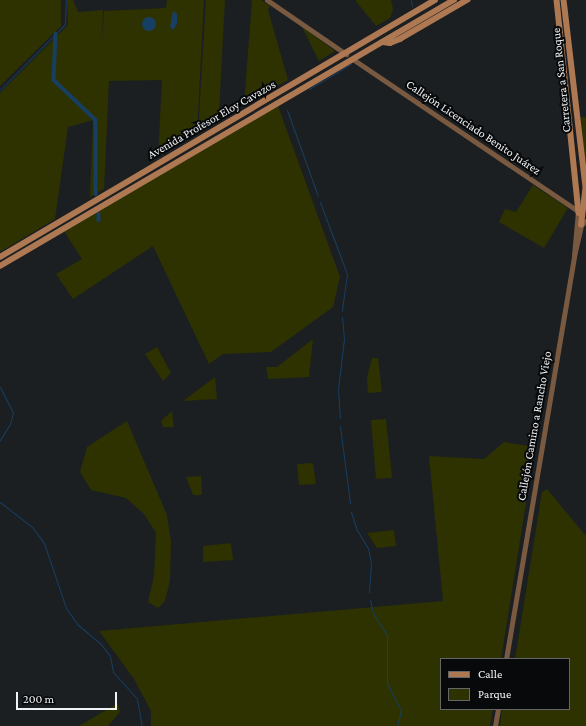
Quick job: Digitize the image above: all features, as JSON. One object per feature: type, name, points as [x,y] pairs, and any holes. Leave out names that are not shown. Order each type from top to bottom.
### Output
[{"type":"main road","name":"Avenida Profesor Eloy Cavazos","points":[[0,257],[346,54],[435,0]]},
{"type":"main road","name":"Avenida Profesor Eloy Cavazos","points":[[0,266],[162,170],[354,60],[396,33],[454,0]]},
{"type":"main road","points":[[383,42],[390,43],[400,39],[467,0]]},
{"type":"main road","name":"Carretera a San Roque","points":[[557,0],[572,138],[577,178],[583,208]]},
{"type":"main road","name":"Carretera a San Roque","points":[[564,0],[583,166]]},
{"type":"main road","points":[[558,8],[565,14]]},
{"type":"main road","points":[[434,12],[442,15]]},
{"type":"main road","points":[[396,33],[407,22],[407,17]]},
{"type":"main road","points":[[562,50],[571,63],[566,79]]},
{"type":"main road","points":[[574,146],[579,164],[583,166],[586,186],[583,208],[584,223]]},
{"type":"main road","points":[[178,161],[176,157],[184,149]]},
{"type":"main road","points":[[162,170],[171,162],[168,158]]},
{"type":"main road","points":[[18,246],[31,247],[37,235]]},
{"type":"street","points":[[267,0],[346,54]]},
{"type":"street","name":"Callejón Licenciado Benito Juárez","points":[[354,60],[567,202],[583,208]]},
{"type":"street","points":[[567,202],[583,208]]},
{"type":"street","name":"Carretera a San Roque","points":[[574,256],[583,208]]},
{"type":"street","name":"Callejón Camino a Rancho Viejo","points":[[506,658],[574,256],[584,223]]},
{"type":"street","points":[[495,726],[498,710]]},
{"type":"green space","points":[[0,0],[61,0],[61,26],[0,86]]},
{"type":"green space","points":[[67,0],[73,0],[78,12],[103,10],[102,45],[104,11],[166,8],[167,0],[204,0],[197,133],[158,157],[162,80],[109,81],[104,189],[90,197],[93,120],[68,127],[55,219],[0,252],[0,93],[68,25]]},
{"type":"green space","points":[[206,0],[225,0],[219,113],[225,113],[225,116],[198,132]]},
{"type":"green space","points":[[252,0],[261,0],[270,6],[268,10],[288,80],[244,104]]},
{"type":"green space","points":[[355,0],[391,0],[393,9],[390,18],[376,26]]},
{"type":"green space","points":[[302,27],[335,51],[319,61]]},
{"type":"green space","points":[[278,106],[340,277],[333,307],[271,352],[223,354],[209,364],[153,246],[73,299],[56,274],[82,259],[64,231]]},
{"type":"green space","points":[[581,117],[586,117],[586,167],[584,154]]},
{"type":"green space","points":[[533,185],[568,208],[544,248],[499,222],[505,209],[516,212]]},
{"type":"green space","points":[[313,339],[309,377],[268,379],[266,367],[277,367]]},
{"type":"green space","points":[[157,347],[171,373],[163,381],[145,354]]},
{"type":"green space","points":[[372,358],[378,358],[382,392],[368,393],[367,377]]},
{"type":"green space","points":[[215,377],[217,399],[183,401]]},
{"type":"green space","points":[[172,411],[174,427],[163,427],[161,421]]},
{"type":"green space","points":[[386,419],[392,478],[376,479],[371,420]]},
{"type":"green space","points":[[127,421],[167,515],[171,542],[170,581],[165,601],[158,608],[148,602],[154,576],[156,533],[144,514],[126,498],[91,490],[80,472],[87,447]]},
{"type":"green space","points":[[504,442],[535,447],[501,658],[440,658],[440,710],[493,710],[490,726],[151,726],[151,711],[134,679],[99,631],[443,601],[429,456],[484,459]]},
{"type":"green space","points":[[313,463],[316,484],[299,485],[297,464]]},
{"type":"green space","points":[[201,476],[202,495],[193,495],[186,477]]},
{"type":"green space","points":[[547,489],[586,536],[586,726],[500,726],[502,710],[570,710],[570,658],[515,658],[542,492]]},
{"type":"green space","points":[[394,530],[396,546],[377,548],[367,533]]},
{"type":"green space","points":[[231,543],[233,560],[203,562],[203,546]]},
{"type":"green space","points":[[118,703],[120,712],[108,726],[79,726]]},
{"type":"water","points":[[173,11],[177,14],[177,24],[173,30],[170,27]]},
{"type":"water","points":[[149,17],[154,19],[156,24],[154,29],[149,31],[144,29],[142,24],[144,19]]},
{"type":"waterway","points":[[0,90],[65,24],[66,0]]},
{"type":"waterway","points":[[411,0],[412,6]]},
{"type":"waterway","points":[[56,34],[54,80],[95,119],[96,194]]},
{"type":"waterway","points":[[309,89],[351,64]]},
{"type":"waterway","points":[[287,110],[318,196]]},
{"type":"waterway","points":[[320,202],[347,274],[342,311]]},
{"type":"waterway","points":[[99,214],[99,220]]},
{"type":"waterway","points":[[340,418],[338,389],[344,339],[342,317]]},
{"type":"waterway","points":[[0,387],[13,412],[10,424],[0,440]]},
{"type":"waterway","points":[[340,426],[350,503]]},
{"type":"waterway","points":[[0,502],[33,528],[44,543],[66,608],[77,624],[100,643],[110,656],[113,672],[137,699],[142,726]]},
{"type":"waterway","points":[[351,512],[357,530],[368,548],[371,563],[369,592]]},
{"type":"waterway","points":[[370,600],[373,613],[387,635],[387,683],[401,711],[397,726]]}]
